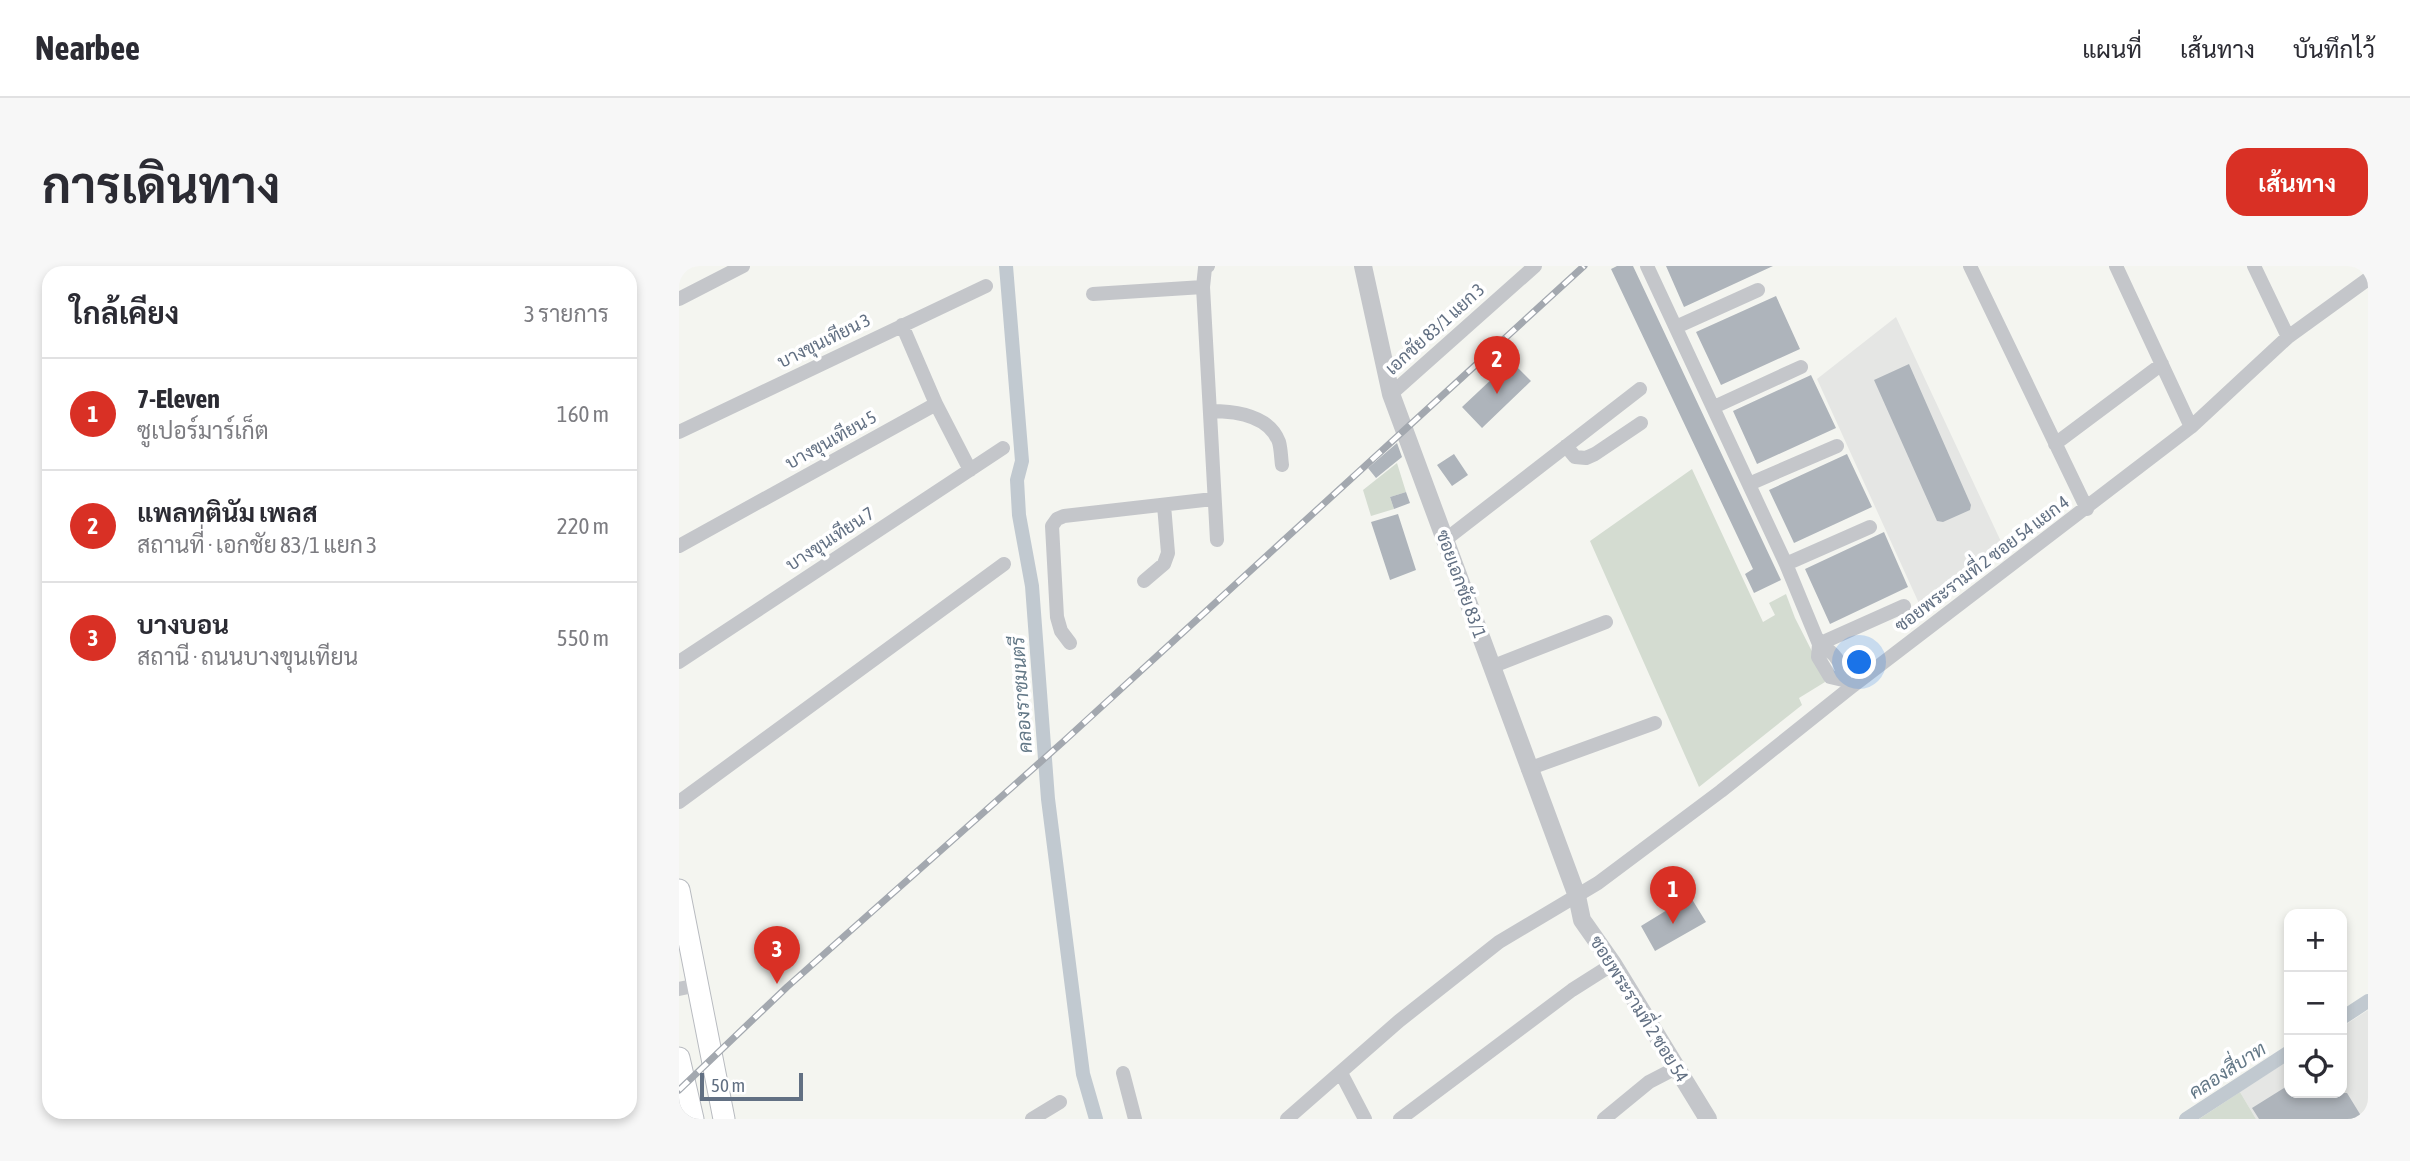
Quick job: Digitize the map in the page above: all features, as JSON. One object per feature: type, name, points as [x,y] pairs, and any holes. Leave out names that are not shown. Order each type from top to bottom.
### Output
[{"type":"main road","points":[[679,890],[688,987],[724,1116],[702,1119]]},
{"type":"main road","points":[[679,1058],[693,1119]]},
{"type":"street","points":[[679,299],[743,266]]},
{"type":"street","points":[[1208,266],[1205,268],[1203,287],[1217,540]]},
{"type":"street","name":"ซอยเอกชัย 83/1","points":[[1363,266],[1391,394],[1577,896]]},
{"type":"street","name":"เอกชัย 83/1 แยก 3","points":[[1391,394],[1535,266]]},
{"type":"street","points":[[1647,266],[1714,407],[1819,643],[1830,650],[1842,667],[1846,684]]},
{"type":"street","points":[[1971,266],[2087,509]]},
{"type":"street","points":[[2116,266],[2191,427]]},
{"type":"street","points":[[2254,266],[2288,337]]},
{"type":"street","name":"ซอยพระรามที่ 2 ซอย 54 แยก 4","points":[[1287,1119],[1399,1021],[1499,942],[1598,883],[1720,790],[1846,684],[2087,509],[2191,427],[2288,337],[2368,279]]},
{"type":"street","name":"บางขุนเทียน 3","points":[[679,432],[986,286]]},
{"type":"street","points":[[1093,294],[1203,287]]},
{"type":"street","points":[[1676,327],[1758,290]]},
{"type":"street","points":[[902,325],[936,404],[969,470]]},
{"type":"street","points":[[2055,444],[2162,364]]},
{"type":"street","points":[[1714,407],[1801,367]]},
{"type":"street","points":[[1445,540],[1640,389]]},
{"type":"street","name":"บางขุนเทียน 5","points":[[679,546],[936,404]]},
{"type":"street","points":[[1210,411],[1230,411],[1255,418],[1277,439],[1282,465]]},
{"type":"street","points":[[1566,446],[1575,457],[1586,458],[1641,423]]},
{"type":"street","points":[[1749,484],[1837,446]]},
{"type":"street","name":"บางขุนเทียน 7","points":[[679,662],[1003,448]]},
{"type":"street","points":[[1070,643],[1061,631],[1057,617],[1052,526],[1054,522],[1064,516],[1213,499]]},
{"type":"street","points":[[1144,581],[1164,564],[1168,553],[1164,505]]},
{"type":"street","points":[[1786,565],[1870,527]]},
{"type":"street","points":[[679,802],[1004,564]]},
{"type":"street","points":[[1819,643],[1904,606]]},
{"type":"street","points":[[1490,667],[1606,622]]},
{"type":"street","points":[[1528,769],[1655,723]]},
{"type":"street","name":"ซอยพระรามที่ 2 ซอย 54","points":[[1577,896],[1582,920],[1613,964],[1708,1119]]},
{"type":"street","points":[[1400,1119],[1572,990],[1613,964]]},
{"type":"street","points":[[1604,1119],[1649,1083],[1676,1068]]},
{"type":"street","points":[[1123,1073],[1135,1119]]},
{"type":"street","points":[[1341,1073],[1366,1119]]},
{"type":"street","points":[[1032,1119],[1060,1102]]},
{"type":"shaded area","points":[[1896,317],[2004,548],[1922,610],[1817,379]]},
{"type":"shaded area","points":[[1397,463],[1406,492],[1390,497],[1394,509],[1371,516],[1363,490]]},
{"type":"shaded area","points":[[1692,469],[1763,622],[1775,615],[1769,603],[1786,594],[1825,682],[1799,698],[1802,705],[1699,787],[1590,541]]},
{"type":"shaded area","points":[[2368,1010],[2368,1119],[2256,1119],[2240,1092],[2284,1063],[2284,1098],[2347,1098],[2347,1024]]},
{"type":"shaded area","points":[[2240,1092],[2256,1119],[2199,1119]]},
{"type":"building","points":[[1617,266],[1633,266],[1781,580],[1754,593],[1745,574],[1753,569],[1611,269]]},
{"type":"building","points":[[1666,266],[1773,266],[1684,307]]},
{"type":"building","points":[[1776,296],[1800,349],[1721,385],[1696,332]]},
{"type":"building","points":[[1511,361],[1531,381],[1482,428],[1462,407]]},
{"type":"building","points":[[1909,364],[1971,505],[1970,510],[1943,522],[1937,521],[1874,380]]},
{"type":"building","points":[[1811,375],[1836,428],[1757,464],[1733,411]]},
{"type":"building","points":[[1397,443],[1402,457],[1376,478],[1368,468]]},
{"type":"building","points":[[1454,454],[1468,475],[1452,486],[1437,465]]},
{"type":"building","points":[[1847,454],[1872,507],[1794,543],[1769,490]]},
{"type":"building","points":[[1406,492],[1410,503],[1394,509],[1390,497]]},
{"type":"building","points":[[1398,514],[1416,570],[1390,580],[1371,522]]},
{"type":"building","points":[[1884,532],[1908,587],[1830,624],[1805,569]]},
{"type":"building","points":[[1690,896],[1706,922],[1655,951],[1641,926]]},
{"type":"building","points":[[2284,1088],[2284,1098],[2347,1098],[2347,1093],[2363,1119],[2259,1119],[2252,1108]]},
{"type":"waterway","name":"คลองราชมนตรี","points":[[1006,266],[1022,461],[1017,480],[1019,515],[1032,586],[1048,799],[1083,1074],[1096,1119]]},
{"type":"waterway","name":"คลองสี่บาท","points":[[2347,1015],[2368,1001]]},
{"type":"waterway","name":"คลองสี่บาท","points":[[2186,1119],[2284,1055]]},
{"type":"railway","points":[[679,1090],[787,987],[1064,741],[1584,266]]},
{"type":"place","name":"แพลทตินัม เพลส","points":[[1497,394]]},
{"type":"place","name":"7-Eleven","points":[[1673,924]]},
{"type":"place","name":"บางบอน","points":[[777,984]]}]
